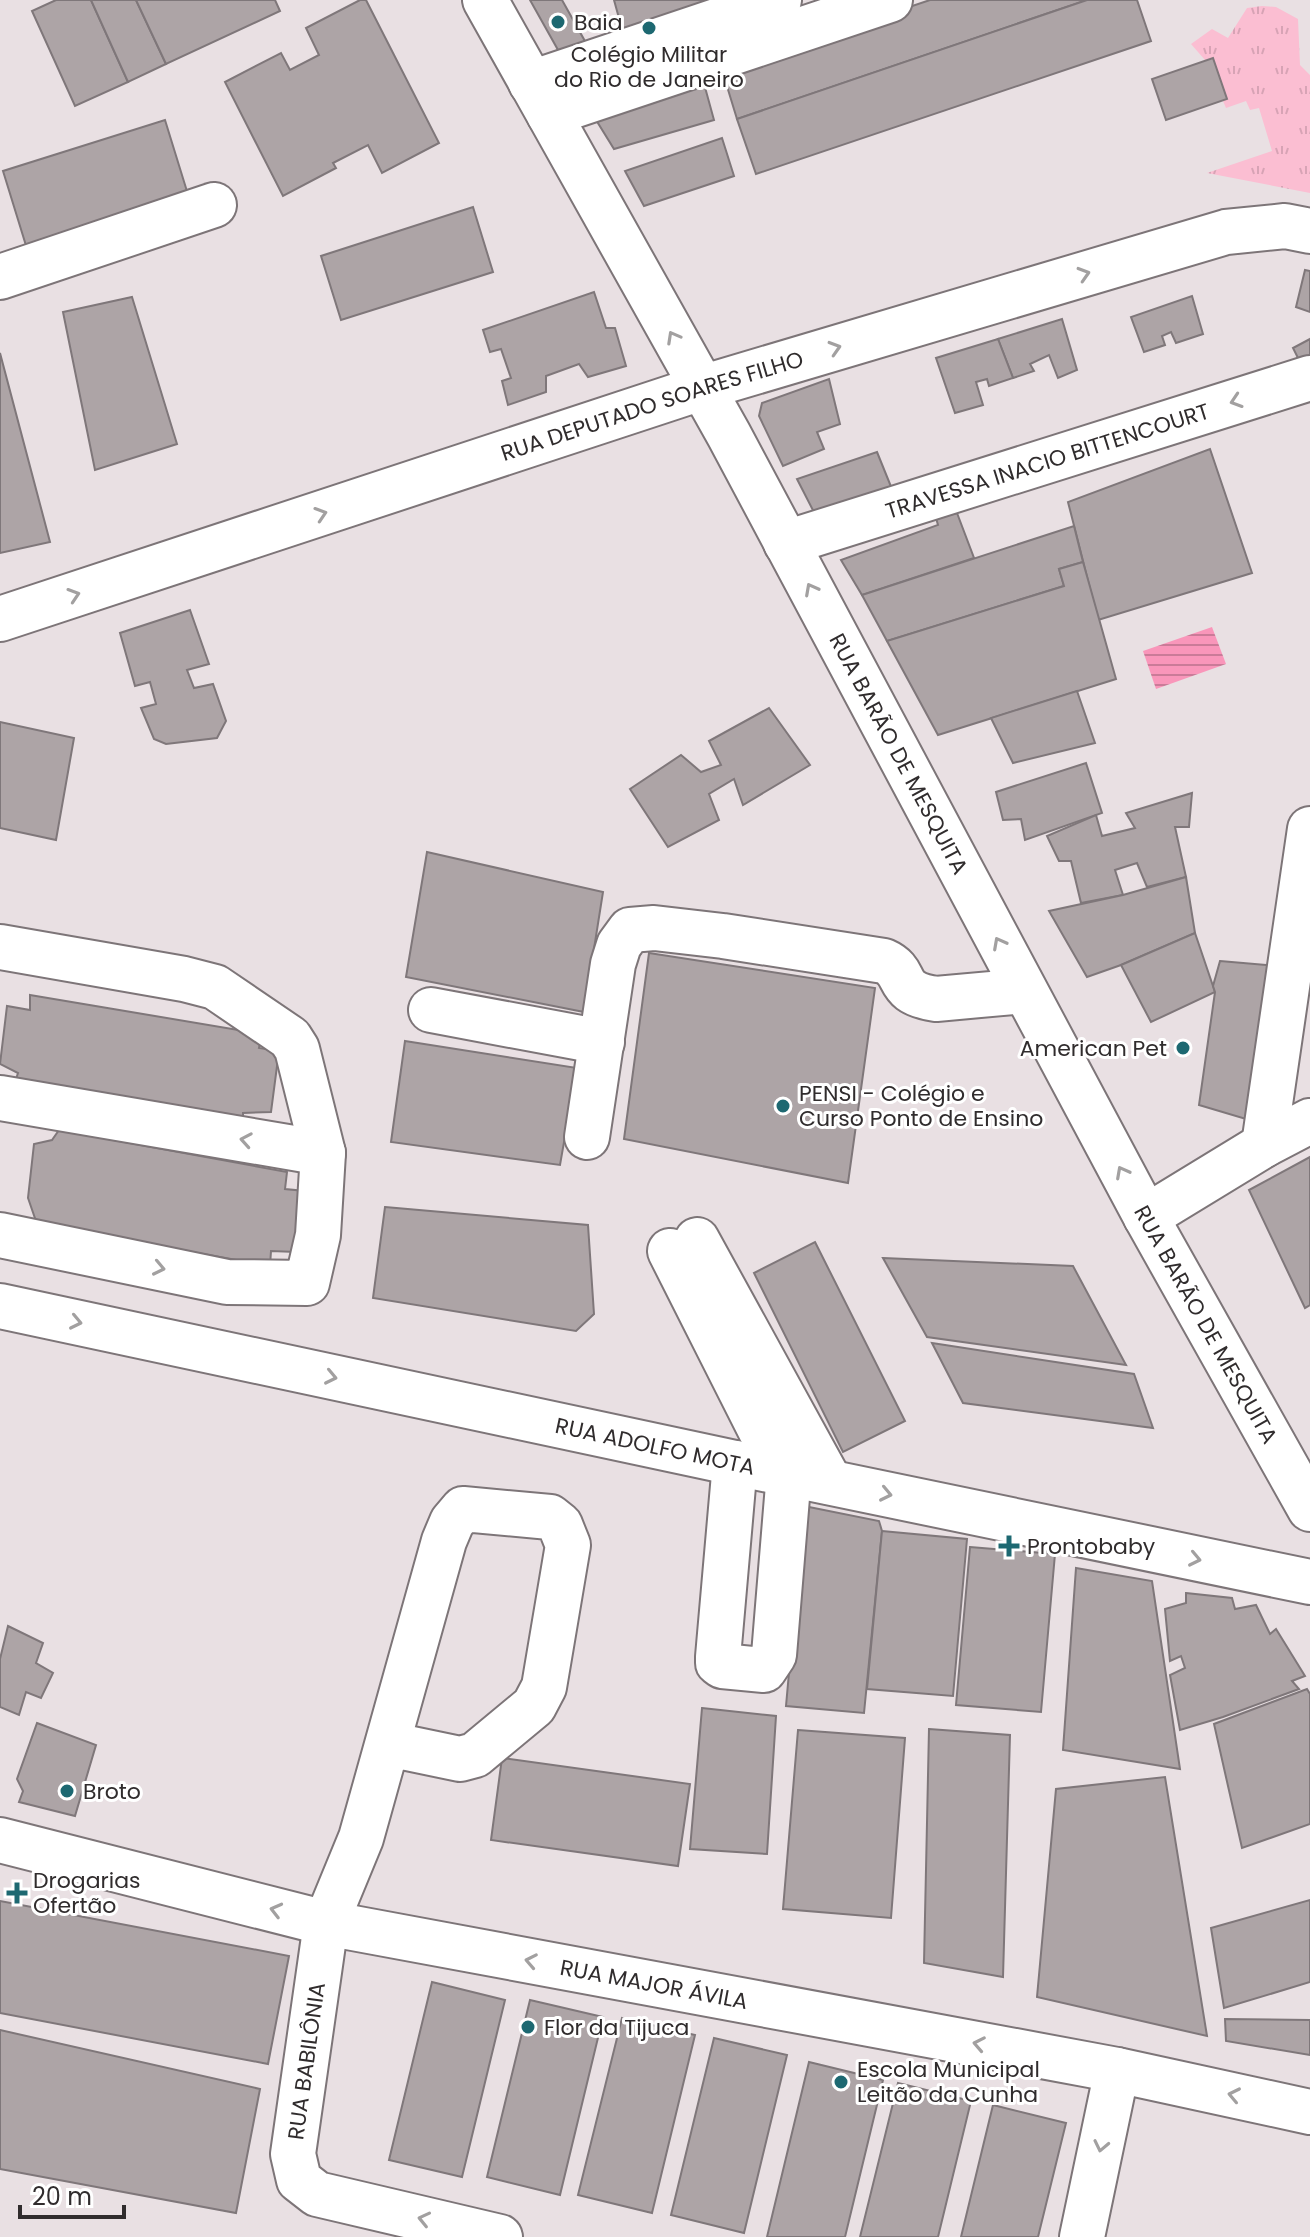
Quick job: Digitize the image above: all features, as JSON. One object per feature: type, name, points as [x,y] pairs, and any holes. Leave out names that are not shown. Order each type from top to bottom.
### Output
[{"type":"street","name":"RUA BARÃO DE MESQUITA","points":[[485,0],[786,543],[1146,1217],[1310,1509]]},
{"type":"street","points":[[540,98],[779,0]]},
{"type":"street","points":[[540,98],[890,0]]},
{"type":"street","points":[[0,277],[214,205]]},
{"type":"street","name":"RUA DEPUTADO SOARES FILHO","points":[[0,619],[701,388],[1226,232],[1285,226],[1310,231]]},
{"type":"street","name":"TRAVESSA INACIO BITTENCOURT","points":[[786,543],[1310,378]]},
{"type":"street","points":[[1264,1145],[1310,829]]},
{"type":"street","points":[[587,1137],[613,964],[619,945],[630,930],[654,928],[723,936],[884,961],[897,969],[908,991],[922,997],[936,999],[1024,991]]},
{"type":"street","points":[[0,947],[184,979],[215,987],[231,997],[290,1038],[297,1049],[323,1153],[318,1235],[307,1283],[227,1282],[0,1235]]},
{"type":"street","points":[[431,1010],[602,1042]]},
{"type":"street","points":[[0,1098],[323,1153]]},
{"type":"street","points":[[1146,1217],[1264,1145],[1310,1121]]},
{"type":"street","points":[[684,1246],[800,1476],[774,1655],[764,1670],[718,1663],[735,1463]]},
{"type":"street","name":"RUA ADOLFO MOTA","points":[[0,1306],[1310,1582]]},
{"type":"street","name":"RUA BABILÔNIA","points":[[388,1744],[460,1759],[475,1755],[534,1706],[544,1687],[568,1545],[560,1525],[550,1517],[463,1509],[452,1522],[440,1556],[361,1838],[326,1923],[293,2154],[299,2180],[317,2194],[500,2237]]},
{"type":"street","name":"RUA MAJOR ÁVILA","points":[[0,1840],[326,1923],[1117,2070],[1310,2112]]},
{"type":"street","points":[[1082,2237],[1117,2070]]},
{"type":"green space","points":[[1276,7],[1298,19],[1300,65],[1310,75],[1310,193],[1207,173],[1272,151],[1259,108],[1250,110],[1246,101],[1226,108],[1223,101],[1227,99],[1213,58],[1205,60],[1191,44],[1212,29],[1228,38],[1247,8]]},
{"type":"shaded area","points":[[1212,627],[1226,664],[1156,689],[1143,651]]},
{"type":"building","points":[[56,0],[91,0],[128,82],[75,106],[32,11]]},
{"type":"building","points":[[91,0],[136,0],[166,64],[128,82]]},
{"type":"building","points":[[136,0],[275,0],[280,11],[166,64]]},
{"type":"building","points":[[360,0],[366,0],[439,143],[382,173],[368,145],[333,163],[336,168],[283,196],[225,82],[281,53],[290,70],[319,55],[306,28]]},
{"type":"building","name":"Baia","points":[[530,0],[562,0],[586,43],[562,57]]},
{"type":"building","name":"Baia","points":[[614,0],[718,0],[622,29]]},
{"type":"building","points":[[930,0],[1087,0],[737,119],[722,70]]},
{"type":"building","points":[[1087,0],[1137,0],[1151,41],[756,174],[737,119]]},
{"type":"building","points":[[1213,58],[1227,99],[1166,120],[1152,79]]},
{"type":"building","points":[[703,80],[714,120],[614,149],[593,115]]},
{"type":"building","points":[[165,120],[190,201],[28,252],[3,171]]},
{"type":"building","points":[[722,138],[734,176],[644,206],[625,171]]},
{"type":"building","points":[[473,207],[493,272],[341,320],[321,256]]},
{"type":"building","points":[[1305,270],[1310,271],[1310,312],[1296,307]]},
{"type":"building","points":[[594,292],[606,328],[615,328],[626,366],[588,377],[579,364],[546,376],[546,392],[508,405],[502,381],[511,378],[501,349],[490,352],[483,330]]},
{"type":"building","points":[[1192,296],[1203,334],[1176,343],[1171,332],[1162,336],[1165,345],[1144,352],[1131,317]]},
{"type":"building","points":[[132,297],[177,444],[95,470],[63,312]]},
{"type":"building","points":[[1062,319],[1077,370],[1058,378],[1049,355],[1030,364],[1034,371],[1013,378],[998,339]]},
{"type":"building","points":[[998,339],[1013,378],[989,386],[987,379],[976,382],[983,405],[955,413],[936,358]]},
{"type":"building","points":[[1310,339],[1310,363],[1302,366],[1293,348]]},
{"type":"building","points":[[0,353],[50,542],[0,553]]},
{"type":"building","points":[[829,379],[840,424],[817,432],[824,449],[783,466],[759,416],[762,403]]},
{"type":"building","points":[[1210,449],[1252,573],[1098,620],[1068,502]]},
{"type":"building","points":[[877,452],[894,494],[819,522],[797,479]]},
{"type":"building","points":[[957,513],[974,558],[862,595],[841,560],[938,525],[936,518]]},
{"type":"building","points":[[1074,526],[1083,562],[1059,569],[1064,586],[887,641],[862,595]]},
{"type":"building","points":[[1083,562],[1116,679],[938,735],[887,641],[1064,586],[1059,569]]},
{"type":"building","points":[[190,610],[209,664],[187,670],[194,688],[213,684],[226,721],[217,738],[166,744],[154,739],[141,708],[156,704],[150,682],[135,686],[120,633]]},
{"type":"building","points":[[1077,691],[1095,743],[1013,763],[991,718]]},
{"type":"building","points":[[769,708],[810,765],[743,805],[734,779],[709,794],[719,820],[668,847],[630,789],[681,755],[701,772],[721,765],[709,741]]},
{"type":"building","points":[[0,722],[74,738],[56,840],[0,828]]},
{"type":"building","points":[[1086,763],[1102,813],[1025,840],[1021,819],[1003,820],[996,792]]},
{"type":"building","points":[[1192,793],[1189,827],[1175,827],[1186,877],[1147,887],[1137,863],[1115,870],[1123,895],[1081,903],[1071,861],[1059,861],[1047,836],[1096,815],[1102,836],[1135,828],[1126,813]]},
{"type":"building","points":[[427,852],[603,892],[584,1012],[406,977]]},
{"type":"building","points":[[1186,877],[1195,933],[1087,977],[1049,911],[1123,895]]},
{"type":"building","points":[[1195,933],[1215,992],[1151,1022],[1121,965]]},
{"type":"building","name":"PENSI - Colégio e Curso Ponto de Ensino","points":[[649,953],[875,988],[848,1183],[624,1139]]},
{"type":"building","points":[[1220,961],[1279,966],[1256,1122],[1199,1105],[1215,992],[1213,986]]},
{"type":"building","points":[[30,995],[262,1034],[259,1048],[279,1051],[271,1112],[243,1113],[243,1127],[14,1085],[18,1073],[0,1064],[7,1006],[30,1010]]},
{"type":"building","points":[[405,1041],[577,1068],[560,1165],[391,1142]]},
{"type":"building","points":[[59,1130],[287,1172],[285,1189],[305,1191],[296,1252],[271,1251],[270,1266],[37,1224],[28,1198],[34,1144],[52,1140]]},
{"type":"building","points":[[1310,1157],[1310,1305],[1305,1308],[1249,1190]]},
{"type":"building","points":[[385,1207],[588,1225],[594,1314],[576,1331],[373,1298]]},
{"type":"building","points":[[815,1242],[905,1421],[843,1452],[754,1273]]},
{"type":"building","points":[[883,1258],[1073,1266],[1126,1365],[927,1337]]},
{"type":"building","points":[[932,1343],[1134,1374],[1153,1428],[963,1403]]},
{"type":"building","points":[[804,1506],[879,1521],[882,1531],[864,1713],[786,1706]]},
{"type":"building","points":[[882,1531],[967,1539],[953,1696],[867,1689]]},
{"type":"building","points":[[970,1547],[1055,1554],[1041,1712],[956,1705]]},
{"type":"building","points":[[1076,1568],[1152,1581],[1180,1769],[1063,1750]]},
{"type":"building","points":[[1186,1593],[1232,1598],[1235,1609],[1256,1605],[1270,1634],[1276,1629],[1305,1676],[1292,1681],[1299,1689],[1180,1730],[1170,1675],[1185,1668],[1181,1656],[1170,1661],[1165,1609],[1186,1603]]},
{"type":"building","points":[[8,1626],[43,1643],[36,1663],[53,1673],[41,1698],[26,1692],[19,1715],[0,1707],[0,1659]]},
{"type":"building","points":[[1307,1689],[1310,1694],[1310,1824],[1242,1848],[1214,1724]]},
{"type":"building","points":[[702,1708],[776,1716],[767,1854],[690,1849]]},
{"type":"building","points":[[37,1723],[96,1745],[75,1816],[19,1802],[23,1791],[17,1779]]},
{"type":"building","points":[[929,1729],[1010,1735],[1003,1977],[924,1963]]},
{"type":"building","points":[[798,1730],[905,1738],[891,1918],[783,1909]]},
{"type":"building","points":[[502,1758],[690,1784],[678,1866],[491,1840]]},
{"type":"building","points":[[1165,1777],[1207,2036],[1037,1997],[1056,1789]]},
{"type":"building","points":[[1310,1900],[1310,1982],[1224,2008],[1211,1928]]},
{"type":"building","points":[[0,1901],[289,1956],[268,2064],[0,2013]]},
{"type":"building","points":[[432,1982],[505,2000],[462,2177],[389,2160]]},
{"type":"building","points":[[530,2000],[603,2017],[560,2195],[487,2177]]},
{"type":"building","points":[[622,2018],[695,2035],[652,2213],[578,2195]]},
{"type":"building","points":[[1225,2019],[1310,2020],[1310,2055],[1226,2041]]},
{"type":"building","points":[[0,2030],[260,2089],[236,2213],[0,2169]]},
{"type":"building","points":[[714,2038],[787,2055],[744,2233],[671,2215]]},
{"type":"building","points":[[809,2062],[883,2080],[845,2237],[767,2237]]},
{"type":"building","points":[[898,2083],[971,2101],[938,2237],[860,2237]]},
{"type":"building","points":[[993,2105],[1066,2123],[1038,2237],[961,2237]]},
{"type":"place","name":"Baia","points":[[558,22]]},
{"type":"place","name":"Colégio Militar do Rio de Janeiro","points":[[649,28]]},
{"type":"place","name":"American Pet","points":[[1183,1048]]},
{"type":"place","name":"PENSI - Colégio e Curso Ponto de Ensino","points":[[783,1106]]},
{"type":"place","name":"Prontobaby","points":[[1009,1546]]},
{"type":"place","name":"Broto","points":[[67,1791]]},
{"type":"place","name":"Drogarias Ofertão","points":[[17,1893]]},
{"type":"place","name":"Flor da Tijuca","points":[[528,2027]]},
{"type":"place","name":"Escola Municipal Leitão da Cunha","points":[[841,2082]]}]
